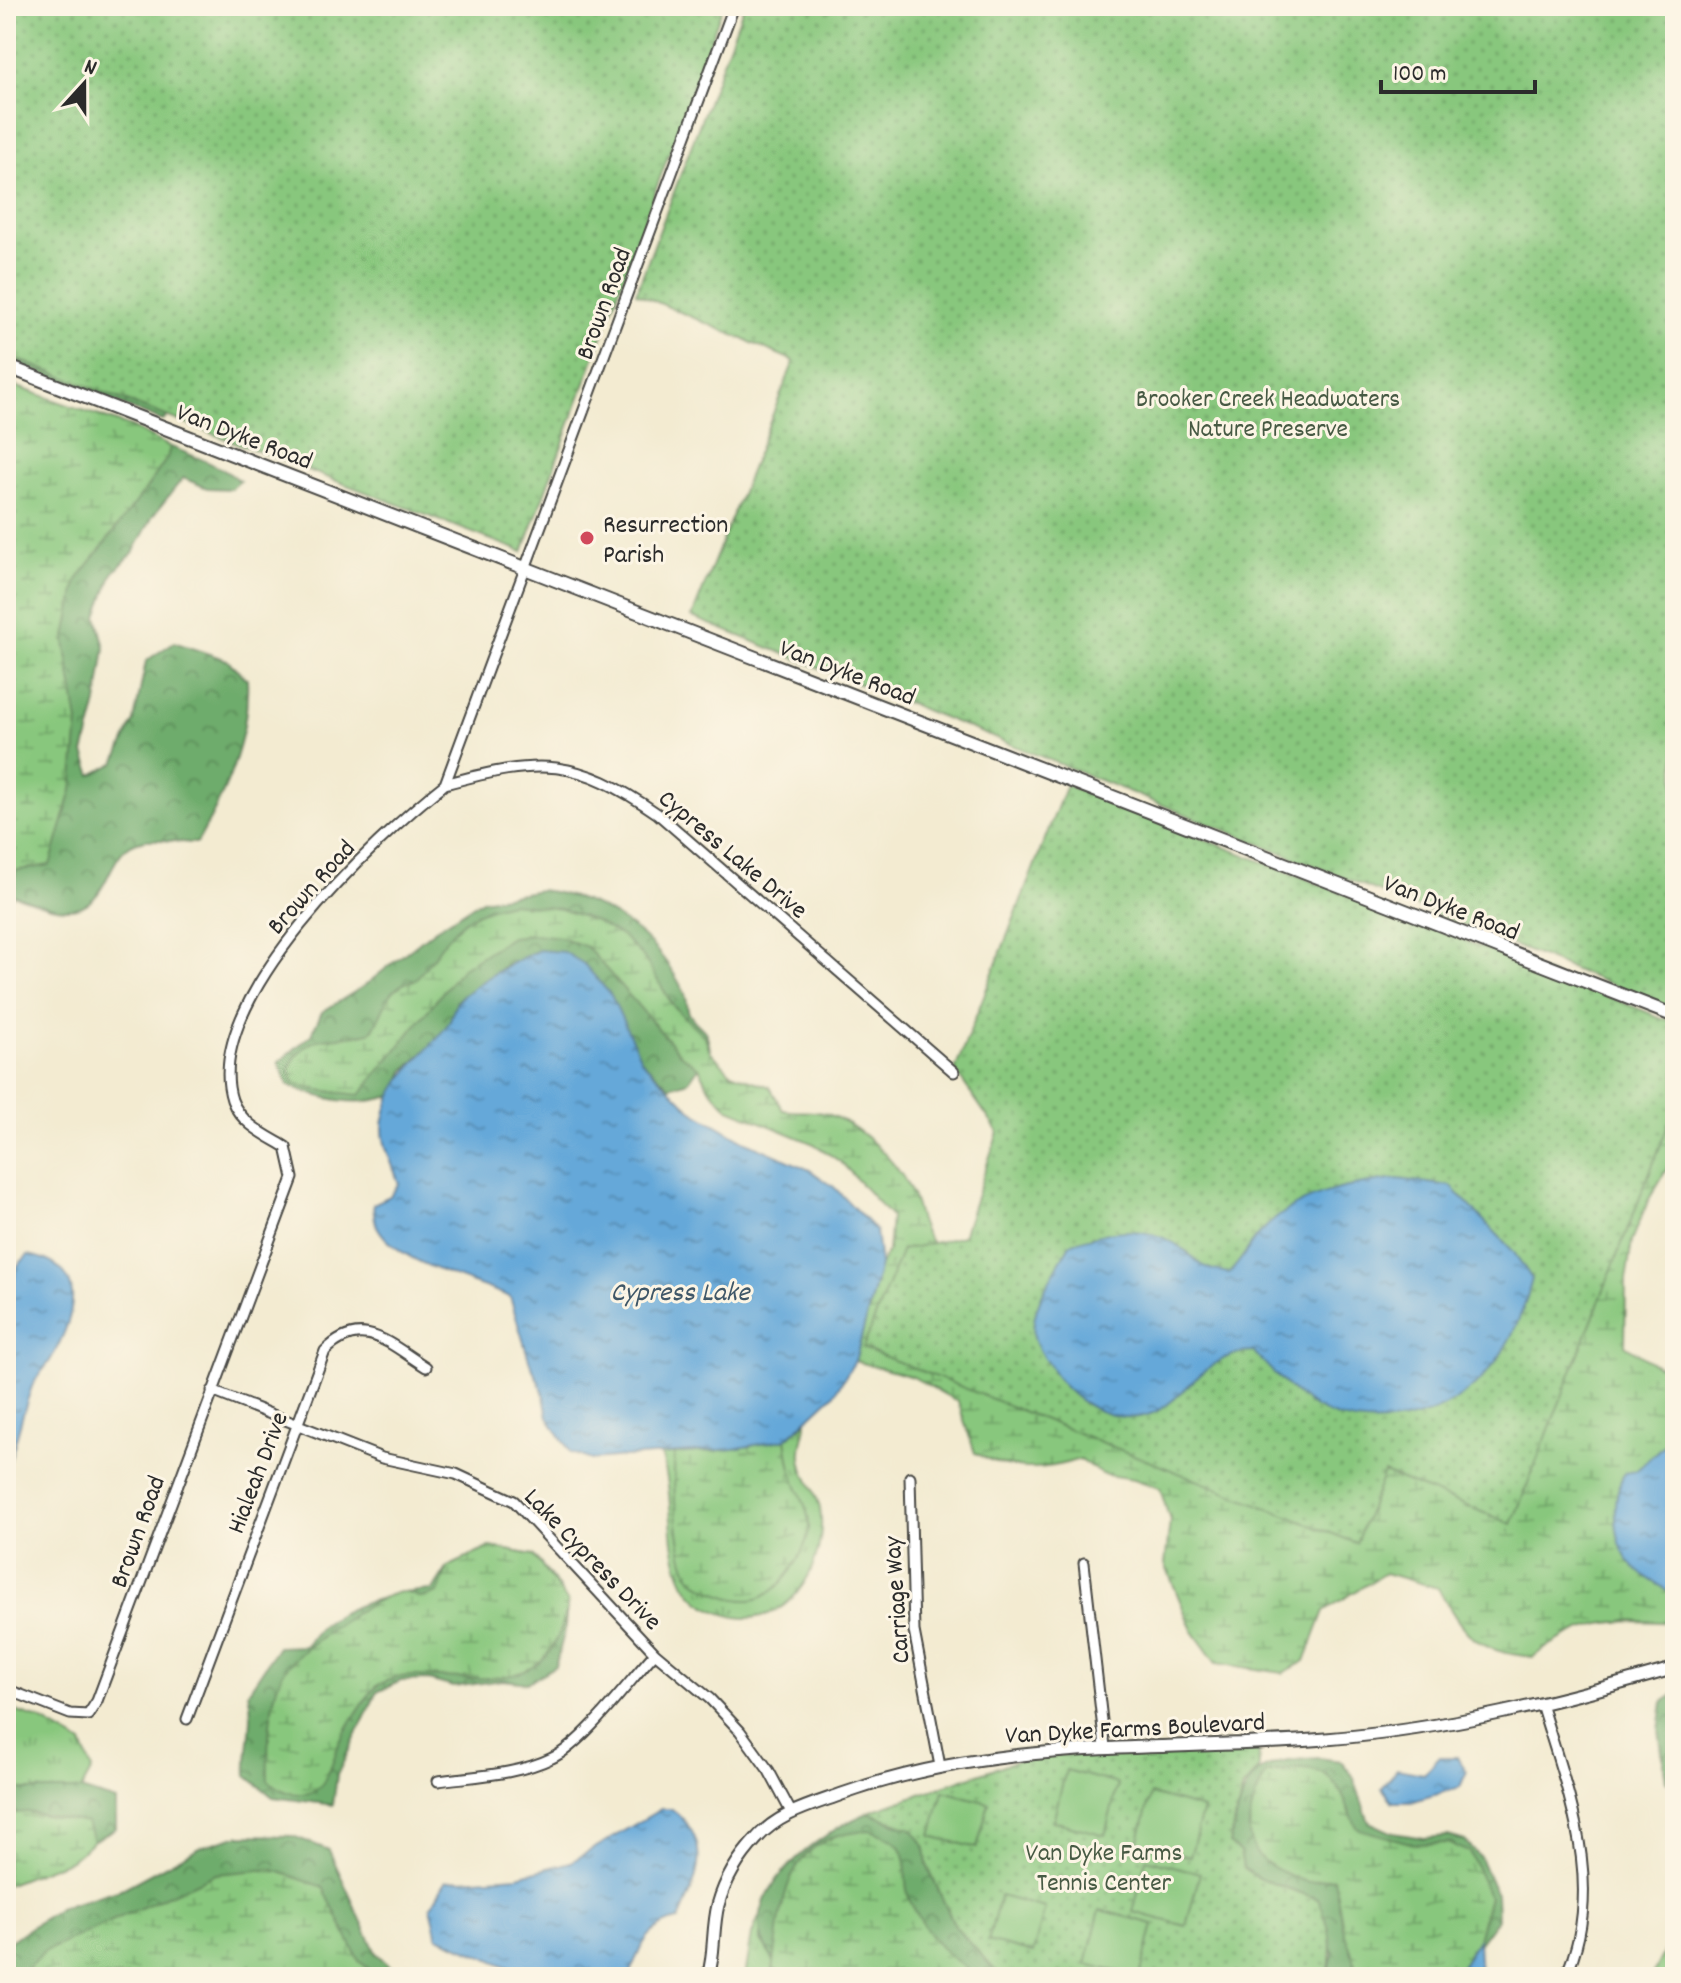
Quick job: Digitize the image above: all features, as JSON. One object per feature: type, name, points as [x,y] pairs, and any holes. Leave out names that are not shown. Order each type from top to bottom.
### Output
[{"type":"main road","name":"Van Dyke Road","points":[[6,366],[1675,1016]]},
{"type":"street","name":"Brown Road","points":[[6,1689],[70,1714],[88,1715],[97,1701],[293,1178],[286,1147],[247,1122],[232,1100],[229,1060],[241,1017],[261,977],[288,940],[400,819],[445,784],[734,6]]},
{"type":"street","name":"Cypress Lake Drive","points":[[445,784],[503,769],[555,766],[581,771],[625,791],[658,814],[954,1072]]},
{"type":"street","name":"Hialeah Drive","points":[[187,1719],[325,1351],[341,1335],[367,1332],[426,1367]]},
{"type":"street","name":"Lake Cypress Drive","points":[[212,1391],[382,1458],[456,1474],[514,1501],[655,1653],[710,1699],[740,1731],[769,1771],[791,1812]]},
{"type":"street","name":"Carriage Way","points":[[910,1477],[914,1631],[940,1766]]},
{"type":"street","points":[[1084,1563],[1105,1747]]},
{"type":"street","points":[[438,1781],[525,1769],[555,1757],[574,1743],[655,1653]]},
{"type":"street","name":"Van Dyke Farms Boulevard","points":[[708,1977],[718,1906],[733,1869],[758,1836],[791,1812],[866,1786],[940,1766],[1024,1752],[1326,1739],[1458,1724],[1542,1707],[1675,1668]]},
{"type":"street","points":[[1542,1707],[1580,1843],[1584,1895],[1579,1934],[1565,1977]]},
{"type":"green space","points":[[6,6],[723,6],[523,552],[6,355]]},
{"type":"green space","name":"Brooker Creek Headwaters Nature Preserve","points":[[744,6],[1675,6],[1675,1010],[692,617],[794,361],[636,293]]},
{"type":"green space","points":[[6,350],[169,415],[163,421],[6,359]]},
{"type":"green space","points":[[6,383],[133,428],[215,465],[240,481],[231,489],[207,488],[183,478],[153,516],[133,553],[113,573],[97,616],[105,648],[97,703],[84,753],[92,775],[115,763],[134,721],[146,661],[174,642],[227,660],[247,679],[245,723],[226,785],[197,843],[154,840],[130,845],[115,862],[98,893],[90,901],[72,909],[47,906],[14,895],[6,905]]},
{"type":"green space","points":[[6,383],[133,428],[170,447],[167,458],[146,489],[77,580],[65,642],[78,722],[72,790],[50,865],[13,871],[6,878]]},
{"type":"green space","points":[[1066,785],[1675,1023],[1675,1108],[1512,1524],[1384,1473],[1356,1543],[863,1348],[902,1250],[963,1236],[998,1132],[955,1070]]},
{"type":"green space","points":[[540,890],[563,894],[606,910],[643,936],[659,953],[684,992],[689,1013],[706,1032],[709,1042],[710,1051],[689,1081],[670,1087],[642,1061],[626,1031],[509,963],[457,1000],[451,1020],[436,1041],[404,1071],[394,1095],[353,1102],[314,1095],[288,1085],[279,1062],[311,1035],[322,1012],[364,986],[434,930],[482,900]]},
{"type":"green space","points":[[512,903],[561,909],[595,921],[623,937],[644,958],[674,1007],[705,1037],[710,1051],[731,1073],[770,1087],[783,1110],[822,1113],[851,1125],[885,1155],[903,1177],[923,1229],[942,1254],[1675,1040],[1675,1155],[1648,1201],[1632,1241],[1626,1280],[1625,1345],[1657,1366],[1675,1369],[1675,1623],[1634,1621],[1600,1624],[1567,1635],[1533,1657],[1513,1654],[1498,1651],[1474,1639],[1456,1619],[1438,1588],[1385,1573],[1324,1611],[1305,1661],[1283,1673],[1216,1663],[1192,1630],[1165,1564],[1170,1521],[1160,1488],[1134,1479],[1101,1474],[1080,1459],[1026,1468],[988,1459],[975,1453],[958,1402],[913,1377],[855,1361],[880,1265],[888,1251],[891,1217],[842,1163],[814,1144],[729,1109],[709,1088],[700,1069],[681,1055],[587,947],[561,937],[535,934],[511,937],[461,969],[360,1095],[311,1089],[294,1083],[289,1069],[305,1047],[324,1039],[372,1031],[392,993],[415,980],[454,931],[476,914]]},
{"type":"green space","points":[[806,1422],[801,1459],[818,1502],[821,1528],[812,1567],[803,1585],[775,1611],[757,1617],[736,1617],[702,1604],[685,1584],[676,1561],[668,1485],[661,1455],[734,1449],[786,1439]]},
{"type":"green space","points":[[786,1439],[792,1471],[809,1521],[803,1550],[789,1573],[771,1592],[760,1598],[743,1600],[712,1591],[693,1579],[683,1556],[675,1500],[675,1454],[734,1449]]},
{"type":"green space","points":[[490,1547],[533,1555],[557,1585],[563,1596],[567,1618],[555,1666],[527,1683],[503,1680],[454,1687],[428,1680],[401,1681],[377,1692],[337,1775],[333,1805],[273,1797],[247,1776],[251,1724],[248,1692],[278,1647],[304,1646],[325,1623],[362,1604],[433,1590],[448,1567]]},
{"type":"green space","points":[[490,1547],[533,1555],[568,1602],[552,1648],[540,1662],[508,1676],[410,1676],[387,1680],[375,1688],[358,1711],[339,1744],[322,1784],[310,1793],[295,1794],[280,1789],[268,1780],[275,1694],[284,1671],[292,1661],[338,1625],[388,1596],[403,1592],[423,1598],[438,1593],[448,1567]]},
{"type":"green space","points":[[1675,1694],[1675,1788],[1666,1781],[1659,1730],[1663,1702]]},
{"type":"green space","points":[[6,1708],[39,1719],[82,1744],[92,1770],[81,1790],[6,1790]]},
{"type":"green space","name":"Van Dyke Farms Tennis Center","points":[[1258,1747],[1259,1769],[1243,1788],[1229,1844],[1240,1852],[1243,1868],[1260,1879],[1318,1899],[1330,1937],[1327,1977],[1001,1977],[955,1926],[927,1865],[925,1846],[912,1829],[868,1812],[1030,1756]]},
{"type":"green space","points":[[1319,1758],[1341,1761],[1353,1776],[1369,1822],[1393,1833],[1424,1838],[1448,1836],[1465,1841],[1480,1857],[1496,1894],[1497,1919],[1454,1977],[1327,1977],[1333,1954],[1318,1899],[1260,1879],[1243,1868],[1240,1852],[1229,1844],[1240,1803],[1253,1778],[1276,1764]]},
{"type":"green space","points":[[1299,1769],[1323,1774],[1338,1787],[1358,1829],[1414,1844],[1448,1843],[1470,1852],[1489,1896],[1478,1940],[1454,1977],[1350,1977],[1355,1962],[1343,1928],[1334,1878],[1303,1881],[1269,1865],[1258,1855],[1251,1844],[1250,1817],[1266,1774]]},
{"type":"green space","points":[[1066,1770],[1118,1784],[1105,1835],[1053,1821]]},
{"type":"green space","points":[[6,1790],[81,1790],[116,1801],[116,1828],[93,1841],[71,1860],[6,1885]]},
{"type":"green space","points":[[943,1791],[989,1803],[977,1848],[931,1836]]},
{"type":"green space","points":[[1151,1794],[1203,1809],[1190,1857],[1138,1843]]},
{"type":"green space","points":[[27,1812],[87,1823],[93,1841],[71,1860],[6,1885],[6,1814]]},
{"type":"green space","points":[[868,1813],[912,1829],[925,1846],[927,1865],[955,1926],[1001,1977],[787,1977],[779,1969],[760,1931],[762,1909],[771,1888],[806,1850],[828,1834]]},
{"type":"green space","points":[[870,1830],[886,1836],[902,1850],[906,1886],[916,1912],[941,1948],[977,1977],[774,1977],[784,1898],[799,1863],[826,1840]]},
{"type":"green space","points":[[240,1835],[293,1836],[329,1850],[376,1953],[401,1977],[6,1977],[6,1944],[59,1908],[124,1888],[200,1847]]},
{"type":"green space","points":[[1146,1859],[1200,1873],[1186,1926],[1133,1912]]},
{"type":"green space","points":[[271,1869],[323,1887],[359,1961],[379,1977],[19,1977],[45,1951],[216,1874]]},
{"type":"green space","points":[[1000,1896],[1045,1908],[1033,1953],[988,1941]]},
{"type":"green space","points":[[1100,1910],[1153,1924],[1140,1977],[1086,1964]]},
{"type":"green space","points":[[761,1912],[761,1941],[787,1977],[745,1977],[752,1934]]},
{"type":"green space","points":[[1675,1944],[1675,1977],[1651,1977],[1667,1946]]},
{"type":"water","name":"Cypress Lake","points":[[539,950],[564,952],[584,964],[611,995],[642,1061],[691,1110],[744,1141],[810,1170],[834,1187],[876,1231],[880,1265],[855,1361],[834,1394],[786,1439],[734,1449],[592,1460],[571,1453],[548,1417],[543,1391],[530,1363],[510,1297],[419,1262],[388,1241],[377,1226],[373,1204],[390,1196],[399,1184],[385,1144],[383,1127],[394,1090],[448,1024],[461,997],[498,971]]},
{"type":"water","points":[[1398,1179],[1451,1186],[1513,1251],[1532,1279],[1518,1322],[1494,1364],[1474,1386],[1436,1410],[1394,1422],[1350,1420],[1328,1413],[1294,1392],[1254,1352],[1231,1356],[1212,1366],[1165,1406],[1148,1415],[1127,1417],[1100,1411],[1074,1395],[1058,1379],[1036,1345],[1033,1329],[1038,1304],[1070,1244],[1122,1231],[1148,1233],[1174,1243],[1208,1268],[1229,1273],[1260,1233],[1274,1220],[1306,1200],[1341,1188]]},
{"type":"water","points":[[28,1255],[48,1261],[62,1270],[72,1295],[71,1311],[59,1343],[33,1384],[6,1472],[6,1331],[16,1267]]},
{"type":"water","points":[[1675,1434],[1675,1595],[1629,1562],[1619,1538],[1616,1510],[1624,1473],[1636,1471]]},
{"type":"water","points":[[1439,1757],[1457,1757],[1467,1771],[1460,1787],[1411,1802],[1393,1802],[1382,1788],[1397,1769],[1424,1774]]},
{"type":"water","points":[[661,1809],[672,1809],[694,1835],[698,1848],[696,1875],[679,1920],[652,1933],[641,1948],[628,1977],[544,1977],[513,1969],[438,1937],[431,1907],[446,1881],[518,1876],[571,1862]]},
{"type":"water","points":[[1478,1940],[1480,1977],[1454,1977]]},
{"type":"place","name":"Resurrection Parish","points":[[587,538]]}]
